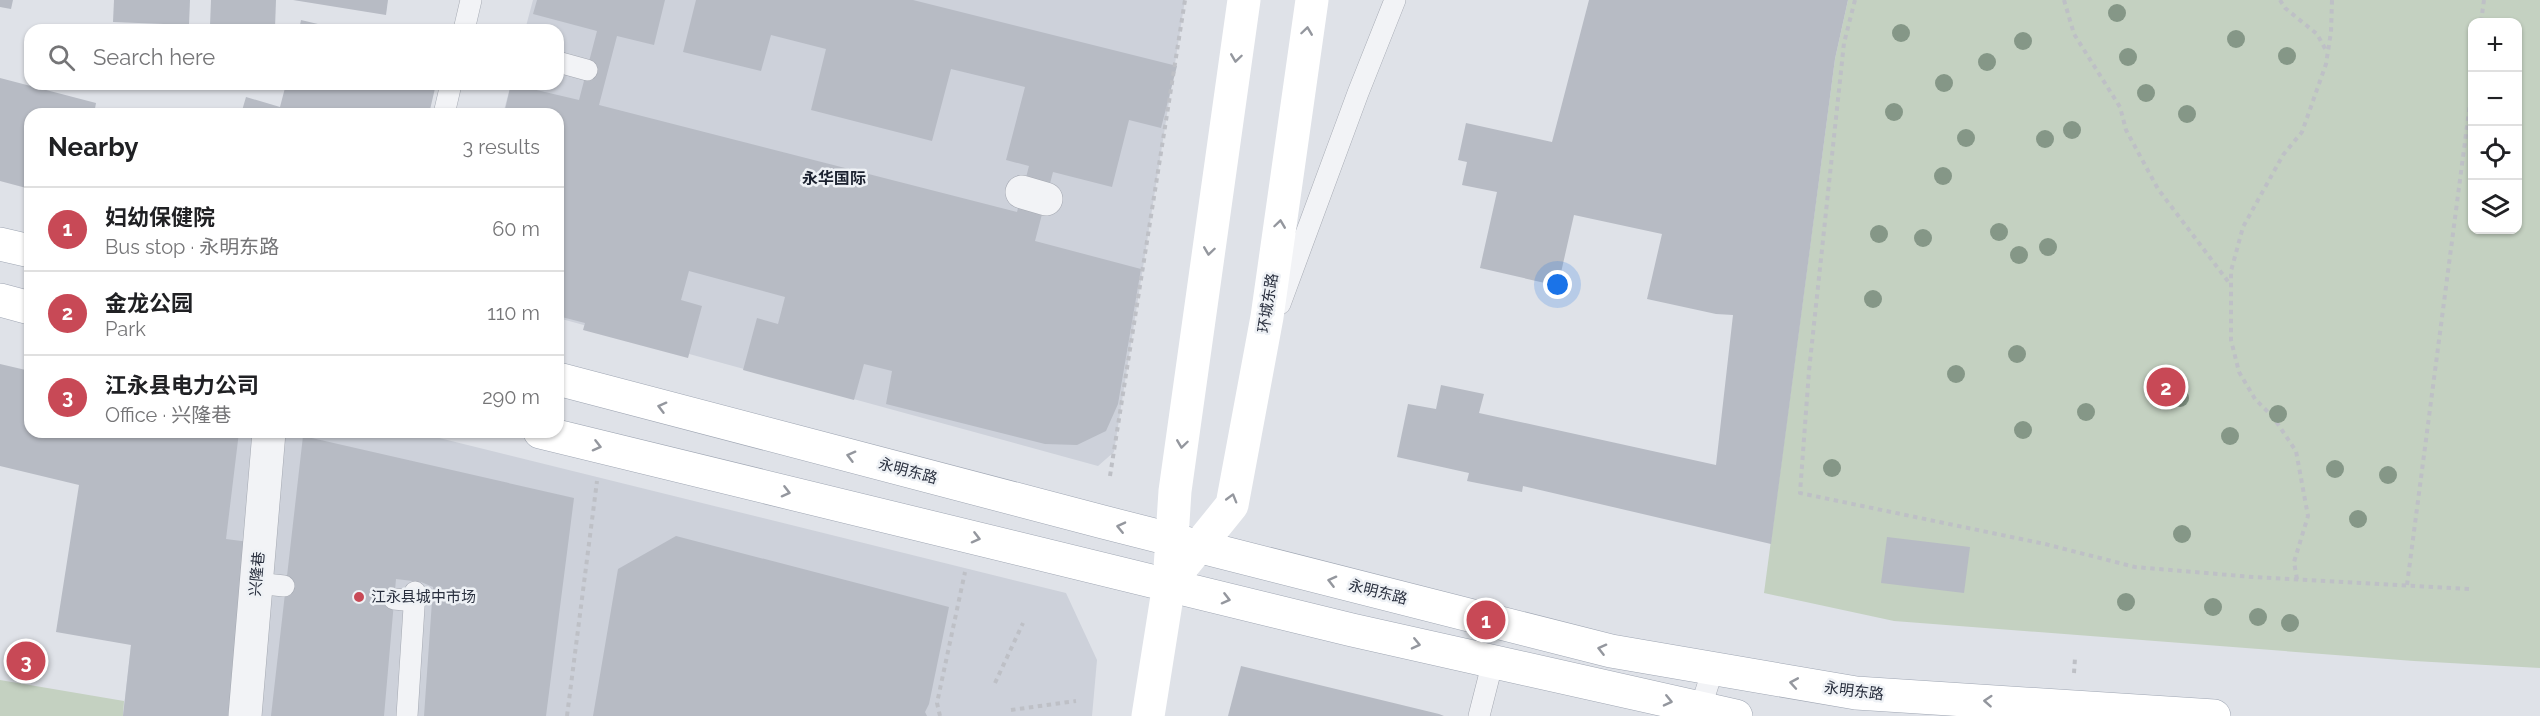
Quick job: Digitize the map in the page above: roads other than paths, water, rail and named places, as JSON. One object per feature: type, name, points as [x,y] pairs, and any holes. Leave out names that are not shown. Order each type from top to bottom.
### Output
[{"type":"main road","points":[[1148,716],[1170,584],[1185,542],[1175,491],[1244,0]]},
{"type":"main road","name":"环城东路","points":[[1185,542],[1232,505],[1256,373],[1312,0]]},
{"type":"main road","points":[[0,244],[24,250]]},
{"type":"main road","points":[[0,300],[24,306]]},
{"type":"main road","name":"永明东路","points":[[564,381],[1611,651],[1856,693],[2023,710],[2214,716]]},
{"type":"main road","points":[[564,438],[1699,712],[1736,716]]},
{"type":"street","name":"兴隆巷","points":[[245,716],[270,584],[269,438]]},
{"type":"lane","points":[[465,24],[471,0]]},
{"type":"lane","points":[[1256,373],[1318,200],[1395,0]]},
{"type":"lane","points":[[564,64],[587,70]]},
{"type":"lane","points":[[445,108],[450,90]]},
{"type":"lane","points":[[394,599],[415,596],[407,716]]},
{"type":"lane","points":[[1479,716],[1493,661]]},
{"type":"lane","points":[[1699,712],[1713,669]]},
{"type":"place","name":"金龙公园","points":[[2166,387]]},
{"type":"place","name":"江永县城中市场","points":[[359,597]]},
{"type":"place","name":"妇幼保健院","points":[[1486,620]]},
{"type":"place","name":"江永县电力公司","points":[[26,661]]},
{"type":"district","name":"永华国际","points":[[834,178]]}]
